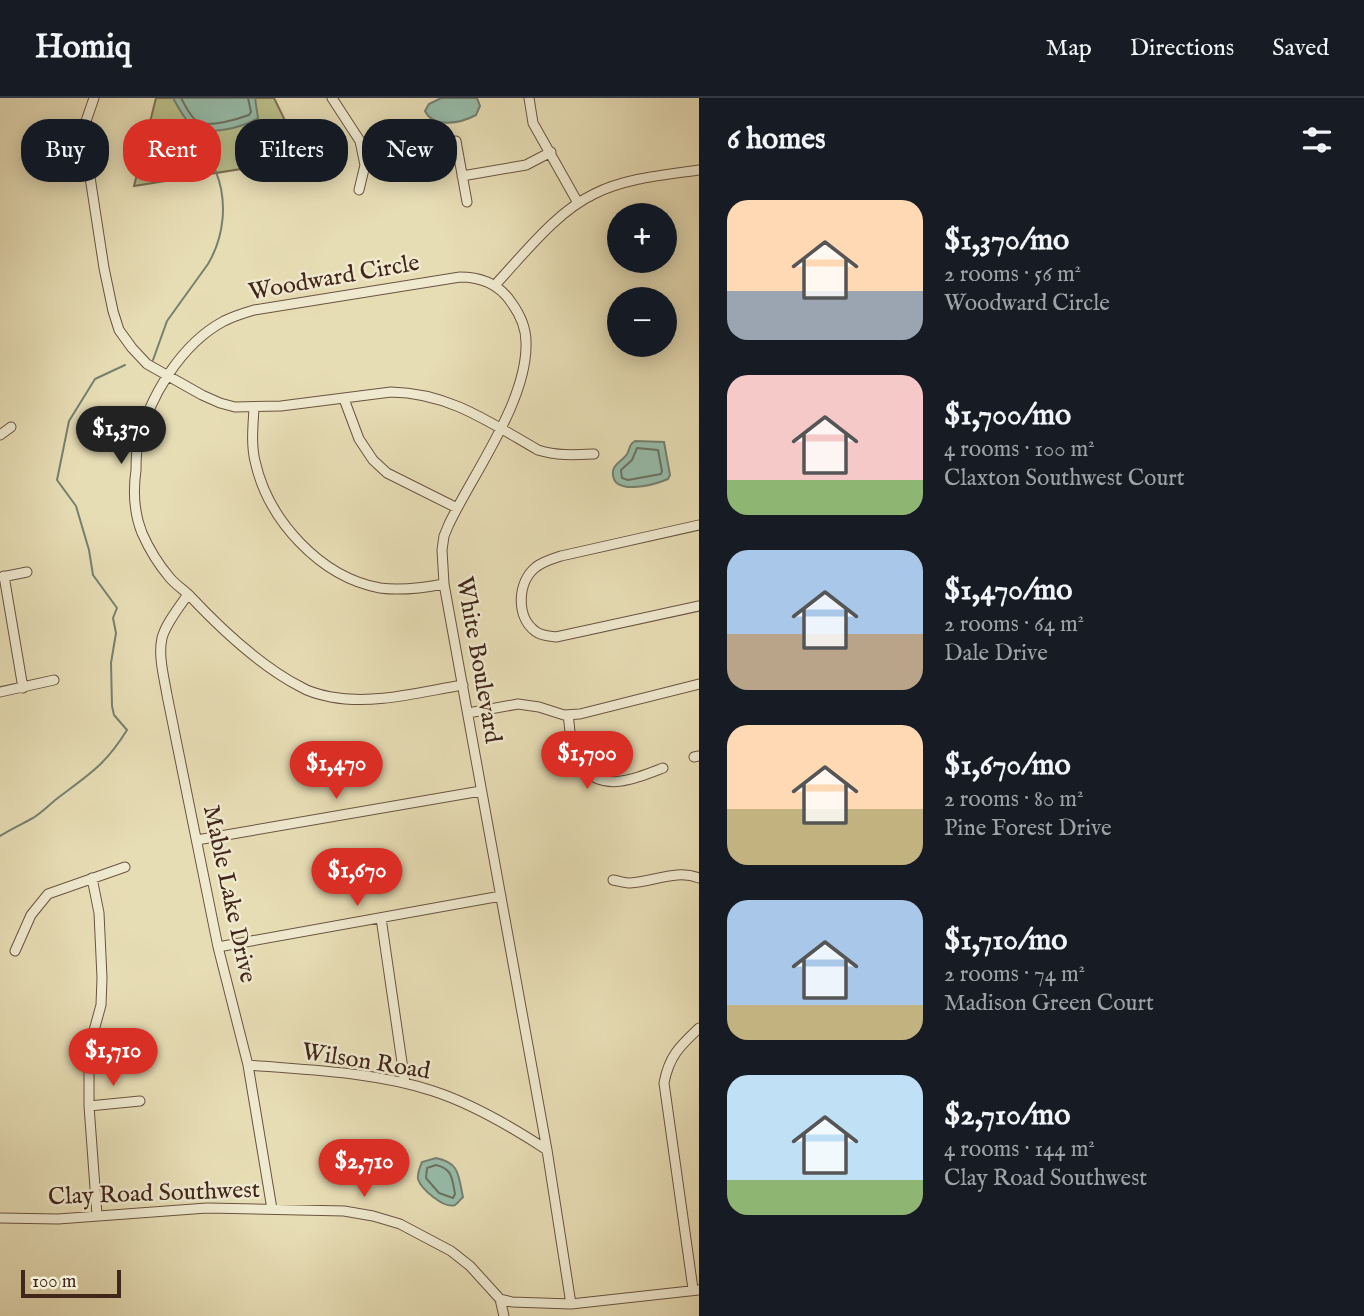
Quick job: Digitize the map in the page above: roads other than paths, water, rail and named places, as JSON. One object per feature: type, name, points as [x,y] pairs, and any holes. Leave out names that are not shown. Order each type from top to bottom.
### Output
[{"type":"street","points":[[94,98],[85,124],[88,163],[96,225],[113,311],[119,330],[147,364],[202,395],[235,407],[254,408],[405,392],[436,397],[459,406],[538,450],[569,456],[594,454]]},
{"type":"street","points":[[332,98],[360,141],[365,165],[359,190]]},
{"type":"street","points":[[529,98],[533,123],[578,204]]},
{"type":"street","points":[[457,147],[467,202]]},
{"type":"street","points":[[462,176],[526,165],[551,152]]},
{"type":"street","points":[[495,285],[545,232],[592,194],[636,180],[699,170]]},
{"type":"street","name":"Woodward Circle","points":[[463,685],[390,698],[356,699],[332,697],[304,689],[282,677],[204,611],[170,578],[150,551],[141,531],[135,505],[134,482],[138,445],[154,397],[186,352],[224,321],[254,310],[460,277],[470,277],[495,285]]},
{"type":"street","name":"White Boulevard","points":[[495,285],[508,296],[524,327],[526,340],[522,379],[512,405],[444,536],[444,584],[547,1150],[571,1304]]},
{"type":"street","points":[[344,399],[359,439],[373,460],[387,474],[457,508]]},
{"type":"street","points":[[254,408],[252,442],[260,481],[285,524],[310,553],[335,570],[380,587],[421,588],[444,584]]},
{"type":"street","points":[[0,435],[11,427]]},
{"type":"street","points":[[699,525],[546,561],[536,567],[524,581],[521,592],[521,602],[528,623],[536,631],[556,638],[699,606]]},
{"type":"street","points":[[23,688],[2,577],[27,572]]},
{"type":"street","name":"Mable Lake Drive","points":[[188,594],[162,637],[161,651],[167,695],[218,947],[248,1065],[272,1209]]},
{"type":"street","points":[[0,692],[54,680]]},
{"type":"street","points":[[468,713],[518,704],[568,715],[580,714],[699,684]]},
{"type":"street","points":[[568,715],[574,755],[591,777],[616,782],[663,768]]},
{"type":"street","points":[[197,840],[481,790]]},
{"type":"street","points":[[15,951],[31,915],[48,894],[125,867]]},
{"type":"street","points":[[613,880],[628,883],[679,874],[698,876]]},
{"type":"street","points":[[92,878],[99,913],[102,978],[101,1005],[90,1045],[89,1106],[97,1215]]},
{"type":"street","points":[[218,947],[501,896]]},
{"type":"street","points":[[381,918],[405,1083]]},
{"type":"street","points":[[500,1299],[512,1302],[571,1304],[696,1289],[664,1083],[667,1067],[675,1052],[699,1028]]},
{"type":"street","name":"Wilson Road","points":[[248,1065],[337,1073],[405,1083],[435,1091],[500,1120],[547,1150]]},
{"type":"street","points":[[89,1106],[139,1101]]},
{"type":"street","name":"Clay Road Southwest","points":[[0,1218],[58,1219],[207,1208],[344,1211],[400,1224],[451,1251],[470,1266],[500,1299]]},
{"type":"street","points":[[500,1299],[505,1316]]},
{"type":"water","points":[[173,98],[255,98],[258,118],[235,119],[235,127],[221,130],[221,119],[185,119]]},
{"type":"water","points":[[441,98],[477,98],[480,106],[476,115],[457,122],[457,119],[429,117],[425,111],[429,104]]},
{"type":"water","points":[[635,441],[664,442],[670,475],[668,479],[634,487],[618,484],[614,479],[614,468]]},
{"type":"water","points":[[436,1158],[450,1163],[457,1171],[463,1197],[455,1205],[445,1204],[434,1197],[418,1179],[422,1162]]},
{"type":"waterway","points":[[153,360],[167,321],[208,264],[218,242],[223,219],[220,182]]},
{"type":"waterway","points":[[0,836],[37,816],[89,775],[112,752],[127,730],[114,715],[112,706],[111,663],[116,633],[113,618],[117,608],[93,575],[76,506],[57,480],[69,421],[95,379],[125,365]]}]
